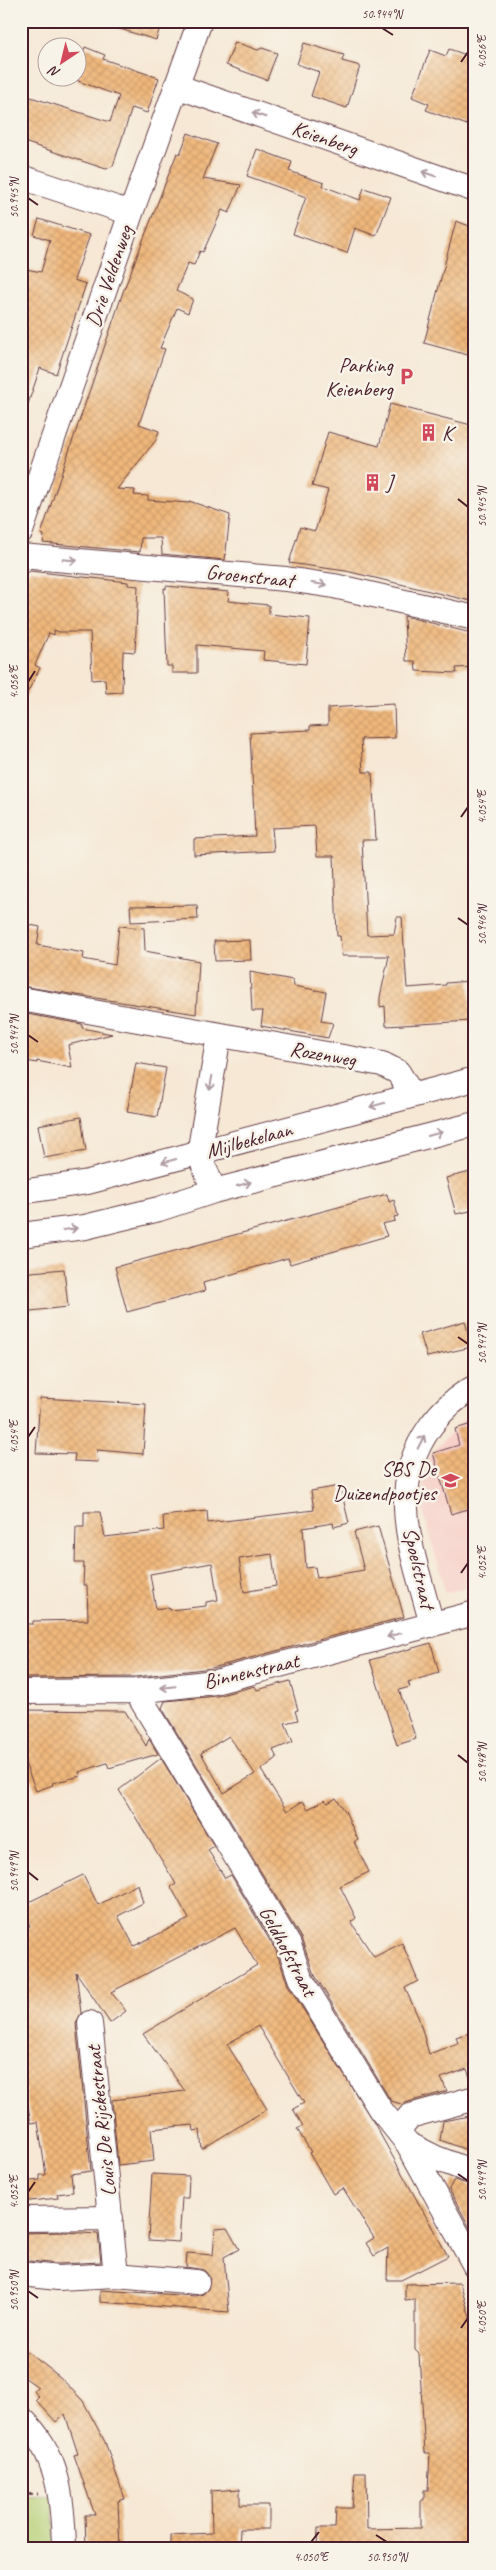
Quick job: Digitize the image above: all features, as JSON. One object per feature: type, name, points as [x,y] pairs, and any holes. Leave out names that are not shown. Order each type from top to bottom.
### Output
[{"type":"street","name":"Drie Veldenweg","points":[[21,531],[131,213],[200,21]]},
{"type":"street","name":"Keienberg","points":[[176,86],[475,190]]},
{"type":"street","points":[[21,177],[131,213]]},
{"type":"street","name":"Groenstraat","points":[[21,556],[324,584],[475,618]]},
{"type":"street","name":"Rozenweg","points":[[21,999],[382,1064],[398,1072],[412,1095]]},
{"type":"street","points":[[214,1191],[199,1154],[219,1035]]},
{"type":"street","name":"Mijlbekelaan","points":[[21,1192],[88,1182],[475,1079]]},
{"type":"street","name":"Mijlbekelaan","points":[[21,1235],[85,1227],[159,1209],[214,1191],[475,1124]]},
{"type":"street","name":"Spoelstraat","points":[[432,1625],[408,1536],[405,1493],[411,1462],[425,1435],[441,1412],[475,1387]]},
{"type":"street","name":"Binnenstraat","points":[[21,1692],[136,1691],[215,1682],[475,1613]]},
{"type":"street","name":"Geldhofstraat","points":[[136,1691],[289,1945],[300,1978],[380,2109],[403,2137],[436,2158],[475,2173]]},
{"type":"street","name":"Louis De Rijckestraat","points":[[90,2023],[112,2218],[116,2275]]},
{"type":"street","points":[[475,2098],[410,2116],[403,2137],[475,2266]]},
{"type":"street","name":"Louis De Rijckestraat","points":[[21,2219],[112,2218]]},
{"type":"street","points":[[21,2274],[58,2278],[116,2275],[197,2282]]},
{"type":"street","points":[[21,2418],[36,2431],[54,2467],[63,2511],[64,2549]]},
{"type":"shaded area","name":"SBS De Duizendpootjes","points":[[475,1408],[475,1585],[446,1593],[421,1504],[428,1457]]},
{"type":"green space","points":[[52,2496],[55,2549],[21,2549],[21,2497]]},
{"type":"building","points":[[107,21],[162,21],[156,40],[107,25]]},
{"type":"building","points":[[235,42],[258,50],[262,48],[277,53],[267,80],[226,65]]},
{"type":"building","points":[[304,43],[344,55],[342,61],[360,66],[347,108],[311,96],[319,72],[297,64]]},
{"type":"building","points":[[88,48],[105,55],[103,59],[159,78],[147,113],[132,108],[113,166],[106,169],[21,141],[21,94],[110,122],[119,96],[88,85]]},
{"type":"building","points":[[449,49],[475,58],[475,128],[426,110],[429,104],[412,97],[430,50],[446,56]]},
{"type":"building","points":[[188,133],[217,144],[203,179],[241,185],[229,213],[222,210],[203,252],[200,251],[194,265],[188,263],[176,291],[193,299],[188,313],[177,308],[160,348],[165,349],[139,424],[159,431],[156,440],[117,489],[135,490],[134,495],[148,496],[148,500],[189,503],[189,501],[230,515],[225,560],[162,554],[161,538],[141,538],[140,552],[43,543],[44,535],[41,534],[123,292],[177,153],[180,154]]},
{"type":"building","points":[[257,149],[292,162],[289,171],[324,183],[323,186],[360,200],[364,188],[391,197],[376,236],[355,228],[347,253],[293,234],[306,197],[247,176]]},
{"type":"building","points":[[39,219],[90,235],[74,280],[86,284],[56,374],[40,368],[24,416],[21,416],[21,268],[41,272],[50,240],[34,235]]},
{"type":"building","points":[[456,221],[475,228],[475,357],[424,343]]},
{"type":"building","points":[[390,404],[475,426],[475,602],[346,571],[289,563],[300,527],[315,531],[328,490],[312,486],[328,432],[379,446]]},
{"type":"building","points":[[30,571],[128,582],[128,585],[138,586],[135,652],[123,651],[122,692],[106,693],[105,679],[92,680],[90,632],[59,632],[54,630],[54,635],[49,633],[35,665],[40,668],[21,705],[21,578]]},
{"type":"building","points":[[166,586],[229,592],[228,601],[269,605],[269,614],[310,618],[306,664],[263,660],[264,651],[197,645],[197,673],[172,673],[172,666],[167,666],[164,588],[166,589]]},
{"type":"building","points":[[404,616],[475,634],[475,667],[456,668],[457,673],[416,671],[415,661],[406,661]]},
{"type":"building","points":[[394,704],[395,738],[361,739],[363,772],[372,772],[376,840],[362,840],[367,935],[394,934],[397,917],[402,917],[407,988],[469,981],[471,1021],[386,1026],[385,1006],[380,1007],[380,997],[389,956],[342,956],[340,936],[337,936],[334,856],[317,856],[315,826],[272,828],[274,851],[194,855],[194,839],[255,836],[250,733],[310,730],[310,726],[328,725],[328,708]]},
{"type":"building","points":[[197,905],[198,919],[131,922],[130,906]]},
{"type":"building","points":[[21,923],[40,927],[37,945],[84,953],[83,959],[115,965],[119,926],[144,928],[145,951],[199,961],[196,1014],[21,986]]},
{"type":"building","points":[[250,940],[251,960],[215,961],[214,941]]},
{"type":"building","points":[[250,972],[293,980],[294,986],[326,992],[321,1021],[333,1023],[328,1038],[261,1026],[263,1011],[252,1011]]},
{"type":"building","points":[[21,1013],[82,1024],[82,1028],[112,1034],[68,1045],[72,1068],[21,1060]]},
{"type":"building","points":[[136,1063],[166,1068],[157,1117],[127,1112]]},
{"type":"building","points":[[81,1117],[86,1151],[44,1158],[38,1125]]},
{"type":"building","points":[[470,1172],[475,1190],[475,1210],[456,1214],[446,1178]]},
{"type":"building","points":[[387,1194],[389,1202],[394,1200],[398,1216],[394,1217],[395,1221],[382,1224],[387,1236],[290,1264],[288,1258],[249,1269],[203,1283],[205,1291],[127,1312],[115,1267]]},
{"type":"building","points":[[64,1269],[68,1307],[21,1312],[21,1273]]},
{"type":"building","points":[[465,1321],[472,1347],[427,1357],[420,1334]]},
{"type":"building","points":[[40,1398],[146,1404],[143,1454],[97,1450],[98,1462],[74,1461],[75,1454],[36,1453]]},
{"type":"building","points":[[475,1423],[475,1507],[451,1514],[433,1453],[459,1445],[455,1429]]},
{"type":"building","points":[[340,1486],[349,1523],[334,1527],[333,1523],[303,1528],[306,1568],[315,1567],[317,1578],[364,1570],[354,1532],[378,1526],[404,1617],[212,1668],[135,1677],[21,1678],[21,1624],[33,1624],[33,1621],[88,1620],[87,1585],[83,1585],[84,1563],[75,1563],[76,1527],[84,1527],[84,1512],[100,1512],[105,1537],[164,1530],[163,1516],[207,1511],[208,1523],[314,1510],[311,1491]],"holes":[[[272,1554],[276,1586],[244,1592],[239,1559]],[[212,1563],[218,1600],[206,1602],[206,1606],[170,1610],[169,1607],[156,1609],[150,1574]]]},
{"type":"building","points":[[431,1643],[439,1673],[408,1682],[410,1687],[399,1690],[416,1739],[397,1745],[370,1660]]},
{"type":"building","points":[[290,1681],[298,1710],[295,1711],[298,1720],[285,1723],[293,1742],[273,1750],[277,1758],[261,1770],[287,1811],[303,1801],[308,1809],[325,1800],[328,1803],[336,1798],[345,1811],[358,1840],[354,1842],[369,1872],[340,1886],[356,1918],[351,1922],[374,1957],[402,1943],[418,1981],[405,1988],[419,2019],[429,2054],[458,2043],[456,2037],[475,2031],[475,2083],[472,2083],[467,2069],[441,2078],[447,2091],[401,2104],[391,2101],[313,1972],[301,1938],[162,1708],[165,1701],[217,1696],[255,1686],[257,1690]],"holes":[[[229,1736],[255,1774],[224,1793],[201,1753]]]},
{"type":"building","points":[[21,1710],[125,1711],[146,1746],[149,1739],[158,1754],[109,1768],[107,1763],[79,1772],[81,1776],[52,1783],[53,1785],[36,1791],[21,1753]]},
{"type":"building","points":[[161,1758],[214,1846],[208,1850],[225,1878],[231,1875],[276,1951],[288,1985],[374,2123],[448,2256],[401,2280],[387,2280],[388,2248],[374,2256],[366,2243],[374,2238],[343,2188],[333,2194],[297,2129],[303,2126],[293,2109],[304,2103],[258,2026],[227,2044],[267,2109],[202,2149],[200,2130],[194,2131],[193,2125],[151,2129],[154,2161],[118,2165],[112,2100],[185,2091],[143,2034],[257,1965],[235,1928],[111,1992],[126,2011],[110,2023],[76,1972],[81,2013],[76,2024],[91,2171],[71,2174],[73,2192],[57,2194],[58,2198],[21,2202],[21,2182],[40,2180],[40,2175],[46,2175],[38,2122],[31,2123],[25,2089],[21,2089],[21,1931],[30,1926],[21,1906],[83,1875],[98,1905],[138,1884],[143,1903],[118,1916],[134,1946],[189,1919],[171,1887],[176,1884],[119,1790]]},
{"type":"building","points":[[475,2115],[475,2153],[440,2140],[443,2121]]},
{"type":"building","points":[[152,2174],[189,2176],[188,2198],[182,2198],[179,2242],[148,2240]]},
{"type":"building","points":[[454,2180],[475,2186],[475,2237],[449,2189]]},
{"type":"building","points":[[227,2228],[239,2249],[224,2257],[229,2312],[100,2302],[100,2290],[196,2296],[203,2294],[208,2289],[210,2277],[204,2270],[186,2267],[187,2253],[213,2255],[215,2229]]},
{"type":"building","points":[[65,2232],[98,2234],[101,2262],[58,2264],[21,2260],[21,2233]]},
{"type":"building","points":[[460,2283],[475,2335],[475,2549],[317,2549],[318,2528],[335,2528],[336,2508],[352,2508],[355,2473],[366,2473],[367,2529],[421,2528],[421,2500],[424,2500],[424,2490],[428,2490],[430,2453],[425,2453],[419,2354],[415,2350],[415,2299],[405,2300],[405,2284]]},
{"type":"building","points":[[21,2347],[60,2377],[83,2401],[105,2442],[125,2499],[118,2501],[120,2549],[86,2549],[85,2515],[95,2515],[74,2455],[78,2454],[65,2414],[56,2422],[36,2400],[39,2397],[34,2391],[38,2387],[21,2375]]},
{"type":"building","points":[[240,2489],[240,2505],[269,2505],[269,2529],[240,2529],[239,2549],[170,2549],[170,2535],[212,2533],[211,2491]]},
{"type":"place","name":"Parking Keienberg","points":[[407,377]]},
{"type":"place","name":"K","points":[[428,433]]},
{"type":"place","name":"J","points":[[372,482]]},
{"type":"place","name":"SBS De Duizendpootjes","points":[[450,1481]]}]
